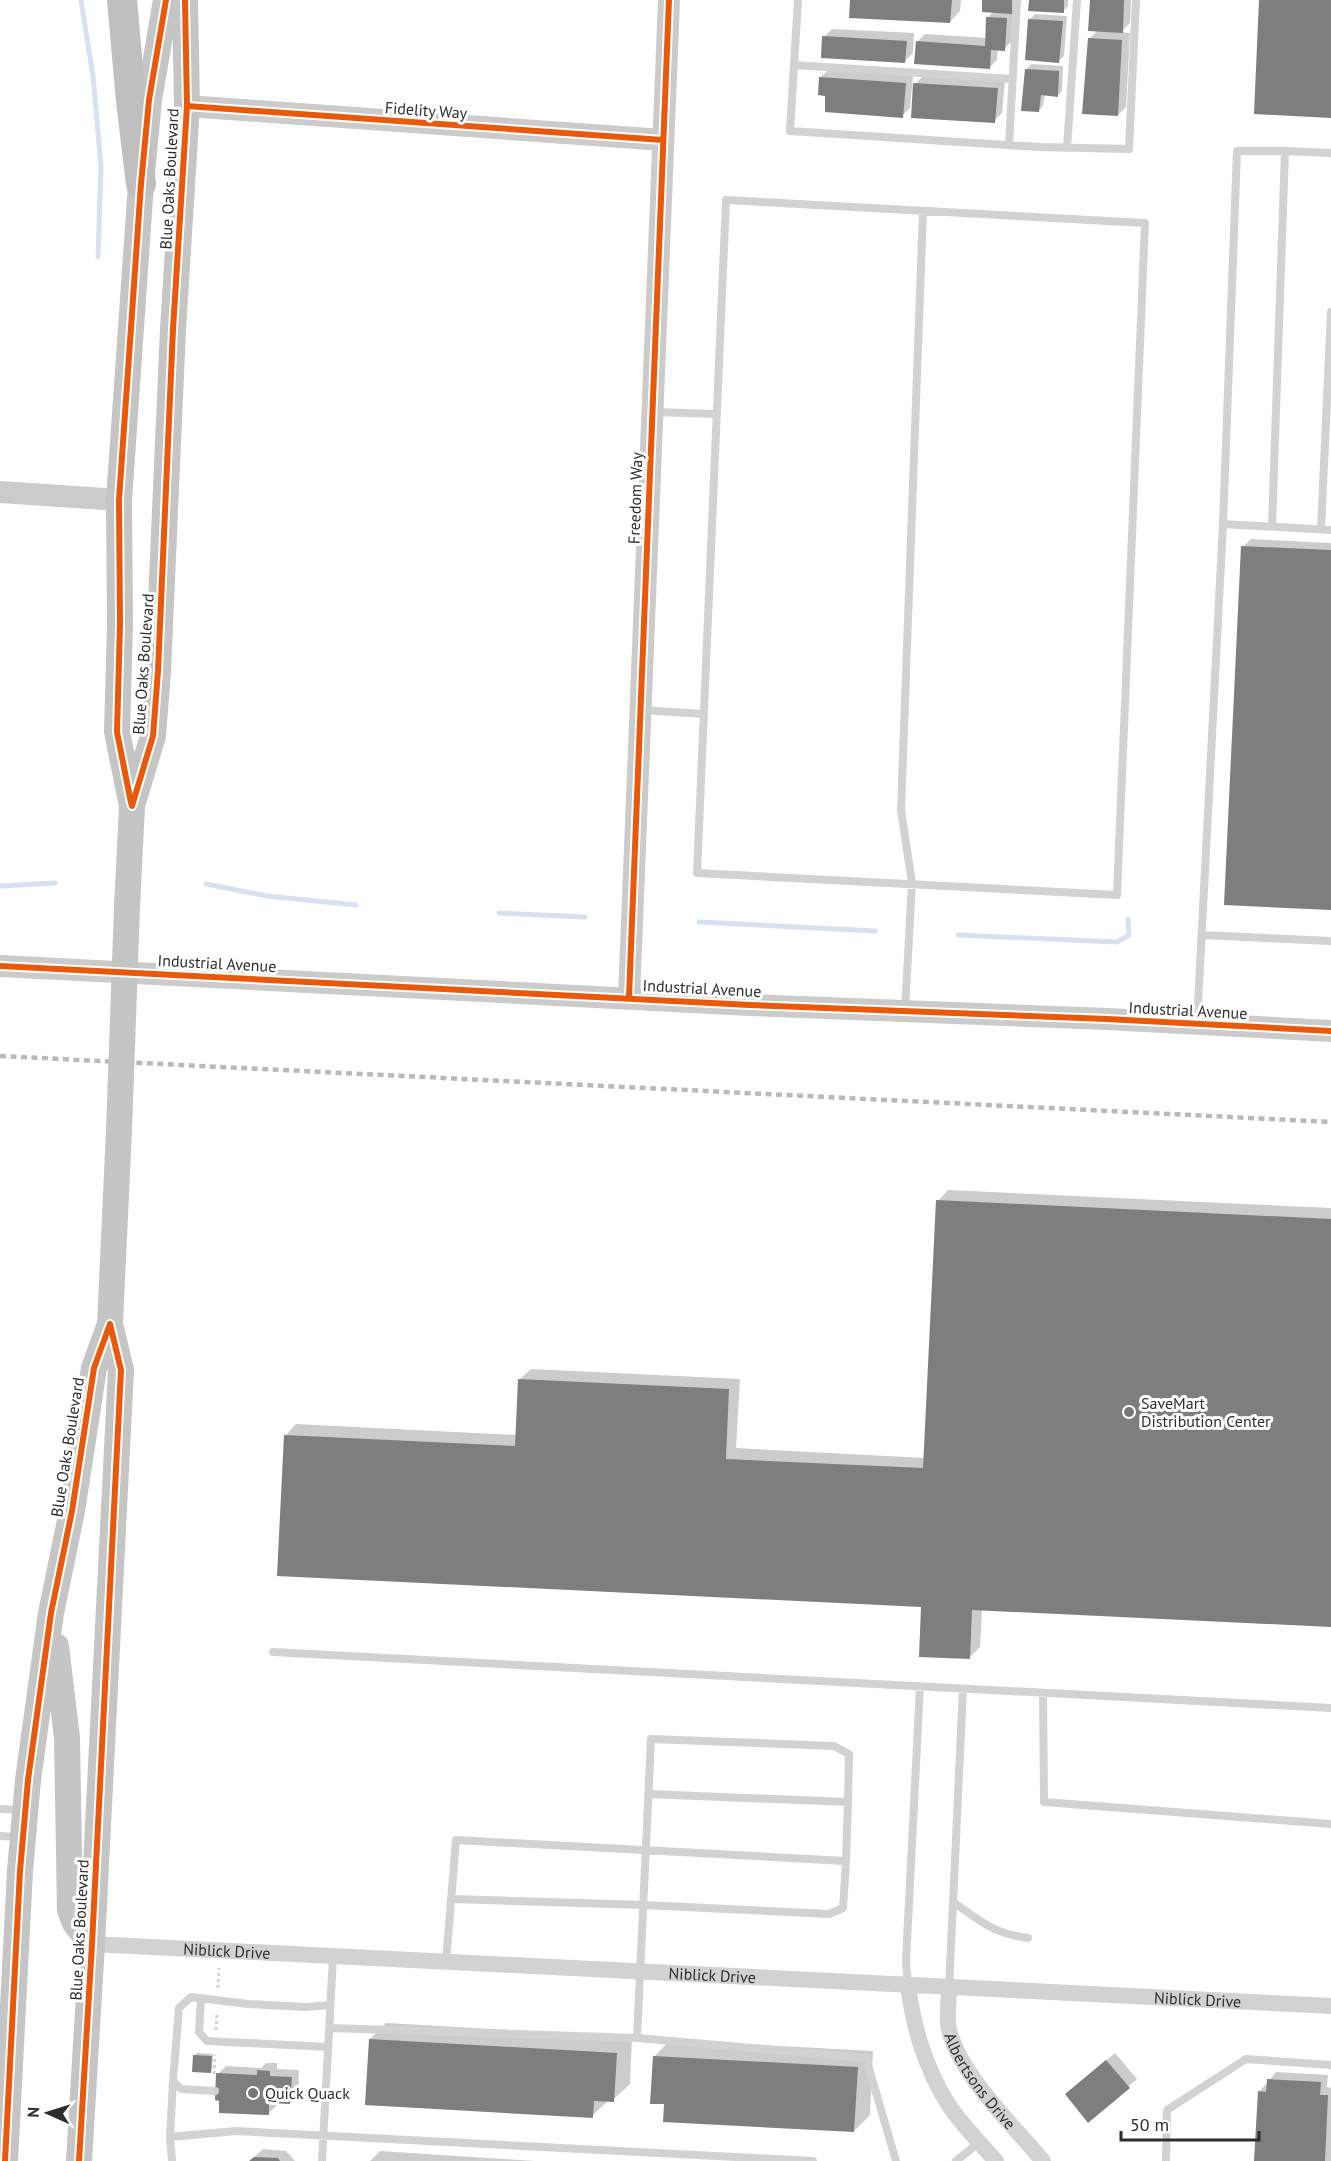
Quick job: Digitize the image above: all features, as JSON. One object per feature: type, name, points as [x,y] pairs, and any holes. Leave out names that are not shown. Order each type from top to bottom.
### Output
[{"type":"highway","points":[[122,0],[141,184]]},
{"type":"main road","name":"Blue Oaks Boulevard","points":[[79,2161],[121,1370],[110,1324],[132,806],[117,732],[120,624],[119,500],[141,184],[149,100],[166,0]]},
{"type":"main road","name":"Blue Oaks Boulevard","points":[[132,806],[153,736],[173,329],[187,106],[185,0]]},
{"type":"main road","points":[[161,29],[172,97],[187,106]]},
{"type":"main road","name":"Blue Oaks Boulevard","points":[[5,2161],[3,2124],[12,1810],[72,1511],[93,1368],[110,1324]]},
{"type":"main road","points":[[51,1613],[67,1738],[70,1910],[75,1923],[92,1944]]},
{"type":"street","name":"Freedom Way","points":[[629,997],[669,0]]},
{"type":"street","name":"Fidelity Way","points":[[187,106],[663,140]]},
{"type":"street","points":[[0,492],[119,500]]},
{"type":"street","name":"Industrial Avenue","points":[[0,966],[750,1005],[1331,1031]]},
{"type":"street","name":"Niblick Drive","points":[[92,1944],[1330,2006]]},
{"type":"street","points":[[909,1986],[918,2040],[930,2072],[949,2105],[996,2161]]},
{"type":"street","name":"Albertsons Drive","points":[[949,1988],[949,2029],[966,2066],[1043,2161]]},
{"type":"lane","points":[[798,0],[790,131],[1009,145],[1129,149],[1136,0]]},
{"type":"lane","points":[[1009,145],[1017,0]]},
{"type":"lane","points":[[1067,148],[1077,0]]},
{"type":"lane","points":[[794,65],[1012,79]]},
{"type":"lane","points":[[1197,1024],[1223,524],[1237,151],[1331,153]]},
{"type":"lane","points":[[1272,526],[1285,151]]},
{"type":"lane","points":[[726,200],[1145,223],[1117,895],[697,873],[717,414],[726,200]]},
{"type":"lane","points":[[905,1011],[912,883],[901,810],[923,211]]},
{"type":"lane","points":[[1321,529],[1331,312]]},
{"type":"lane","points":[[652,412],[717,414]]},
{"type":"lane","points":[[1223,524],[1331,530]]},
{"type":"lane","points":[[640,710],[704,714]]},
{"type":"lane","points":[[1202,935],[1331,941]]},
{"type":"lane","points":[[273,1652],[1331,1708]]},
{"type":"lane","points":[[909,1986],[906,1961],[920,1686]]},
{"type":"lane","points":[[949,1988],[963,1689]]},
{"type":"lane","points":[[1043,1693],[1044,1802],[1331,1824]]},
{"type":"lane","points":[[451,1899],[643,1905],[829,1914],[843,1908],[849,1754],[834,1746],[651,1739],[643,1905],[639,1972],[637,2038]]},
{"type":"lane","points":[[648,1794],[848,1802]]},
{"type":"lane","points":[[446,1962],[456,1840],[846,1861]]},
{"type":"lane","points":[[953,1902],[994,1931],[1028,1938]]},
{"type":"lane","points":[[322,2161],[333,1957]]},
{"type":"lane","points":[[173,2160],[170,2137],[178,2008],[191,1997],[248,2004],[306,2007],[330,2005]]},
{"type":"lane","points":[[201,1998],[199,2032],[207,2041],[328,2047]]},
{"type":"lane","points":[[329,2028],[637,2038],[866,2058],[896,2161]]},
{"type":"lane","points":[[1166,2161],[1167,2110],[1246,2059],[1331,2065]]},
{"type":"lane","points":[[173,2081],[181,2089],[215,2091]]},
{"type":"lane","points":[[291,2095],[326,2097]]},
{"type":"lane","points":[[170,2137],[236,2131],[623,2157],[813,2161]]},
{"type":"lane","points":[[956,2161],[980,2142]]},
{"type":"building","points":[[850,0],[952,0],[950,23],[849,18]]},
{"type":"building","points":[[982,0],[1012,0],[1012,14],[982,12]]},
{"type":"building","points":[[1029,0],[1064,0],[1064,13],[1028,11]]},
{"type":"building","points":[[1090,0],[1124,0],[1123,33],[1088,31]]},
{"type":"building","points":[[1259,0],[1331,0],[1331,118],[1254,114]]},
{"type":"building","points":[[986,17],[1007,18],[1005,51],[991,50],[990,69],[914,64],[916,41],[985,46]]},
{"type":"building","points":[[1028,19],[1063,21],[1059,63],[1025,60]]},
{"type":"building","points":[[822,36],[907,41],[905,63],[821,58]]},
{"type":"building","points":[[1088,38],[1122,40],[1118,116],[1082,114]]},
{"type":"building","points":[[1025,69],[1059,71],[1058,97],[1041,95],[1039,112],[1021,111]]},
{"type":"building","points":[[819,77],[906,83],[903,118],[825,112],[825,96],[818,95]]},
{"type":"building","points":[[913,83],[998,88],[995,123],[911,118]]},
{"type":"building","points":[[1241,546],[1331,550],[1331,910],[1224,905]]},
{"type":"building","name":"SaveMart Distribution Center","points":[[936,1200],[1331,1219],[1331,1627],[972,1610],[970,1659],[919,1657],[921,1607],[277,1576],[284,1435],[515,1446],[518,1379],[729,1389],[726,1459],[923,1468]]},
{"type":"building","points":[[369,2039],[617,2053],[614,2102],[594,2101],[593,2118],[365,2105]]},
{"type":"building","points":[[193,2055],[212,2056],[211,2073],[192,2072]]},
{"type":"building","points":[[653,2056],[858,2067],[854,2132],[663,2122],[664,2104],[650,2104]]},
{"type":"building","points":[[1106,2060],[1130,2088],[1088,2123],[1065,2094]]},
{"type":"building","name":"Quick Quack","points":[[257,2070],[270,2071],[270,2076],[292,2077],[290,2104],[269,2103],[269,2115],[219,2113],[219,2101],[215,2100],[216,2073],[257,2075]]},
{"type":"building","points":[[1267,2079],[1321,2082],[1320,2095],[1328,2095],[1325,2161],[1254,2161],[1258,2091],[1266,2092]]},
{"type":"building","points":[[254,2157],[278,2158],[280,2161],[249,2161]]},
{"type":"waterway","points":[[81,0],[93,76],[101,166],[98,257]]},
{"type":"waterway","points":[[0,886],[55,883]]},
{"type":"waterway","points":[[206,884],[267,896],[356,905]]},
{"type":"waterway","points":[[499,913],[585,917]]},
{"type":"waterway","points":[[958,935],[1117,942],[1129,935],[1128,919]]},
{"type":"waterway","points":[[699,922],[875,931]]},
{"type":"railway","points":[[0,1056],[1331,1122]]},
{"type":"cycle path","points":[[131,803],[117,732],[120,624],[119,500],[141,184],[149,100],[166,0]]},
{"type":"cycle path","points":[[132,806],[153,736],[158,671],[173,329],[187,106],[185,0]]},
{"type":"cycle path","points":[[629,997],[669,0]]},
{"type":"cycle path","points":[[187,106],[663,140]]},
{"type":"cycle path","points":[[0,966],[750,1005],[1107,1019],[1331,1031]]},
{"type":"cycle path","points":[[5,2161],[20,1871],[28,1780],[51,1613],[72,1511],[94,1368],[110,1324]]},
{"type":"cycle path","points":[[79,2161],[121,1370],[110,1324]]},
{"type":"place","name":"SaveMart Distribution Center","points":[[1129,1412]]},
{"type":"place","name":"Quick Quack","points":[[253,2093]]}]
